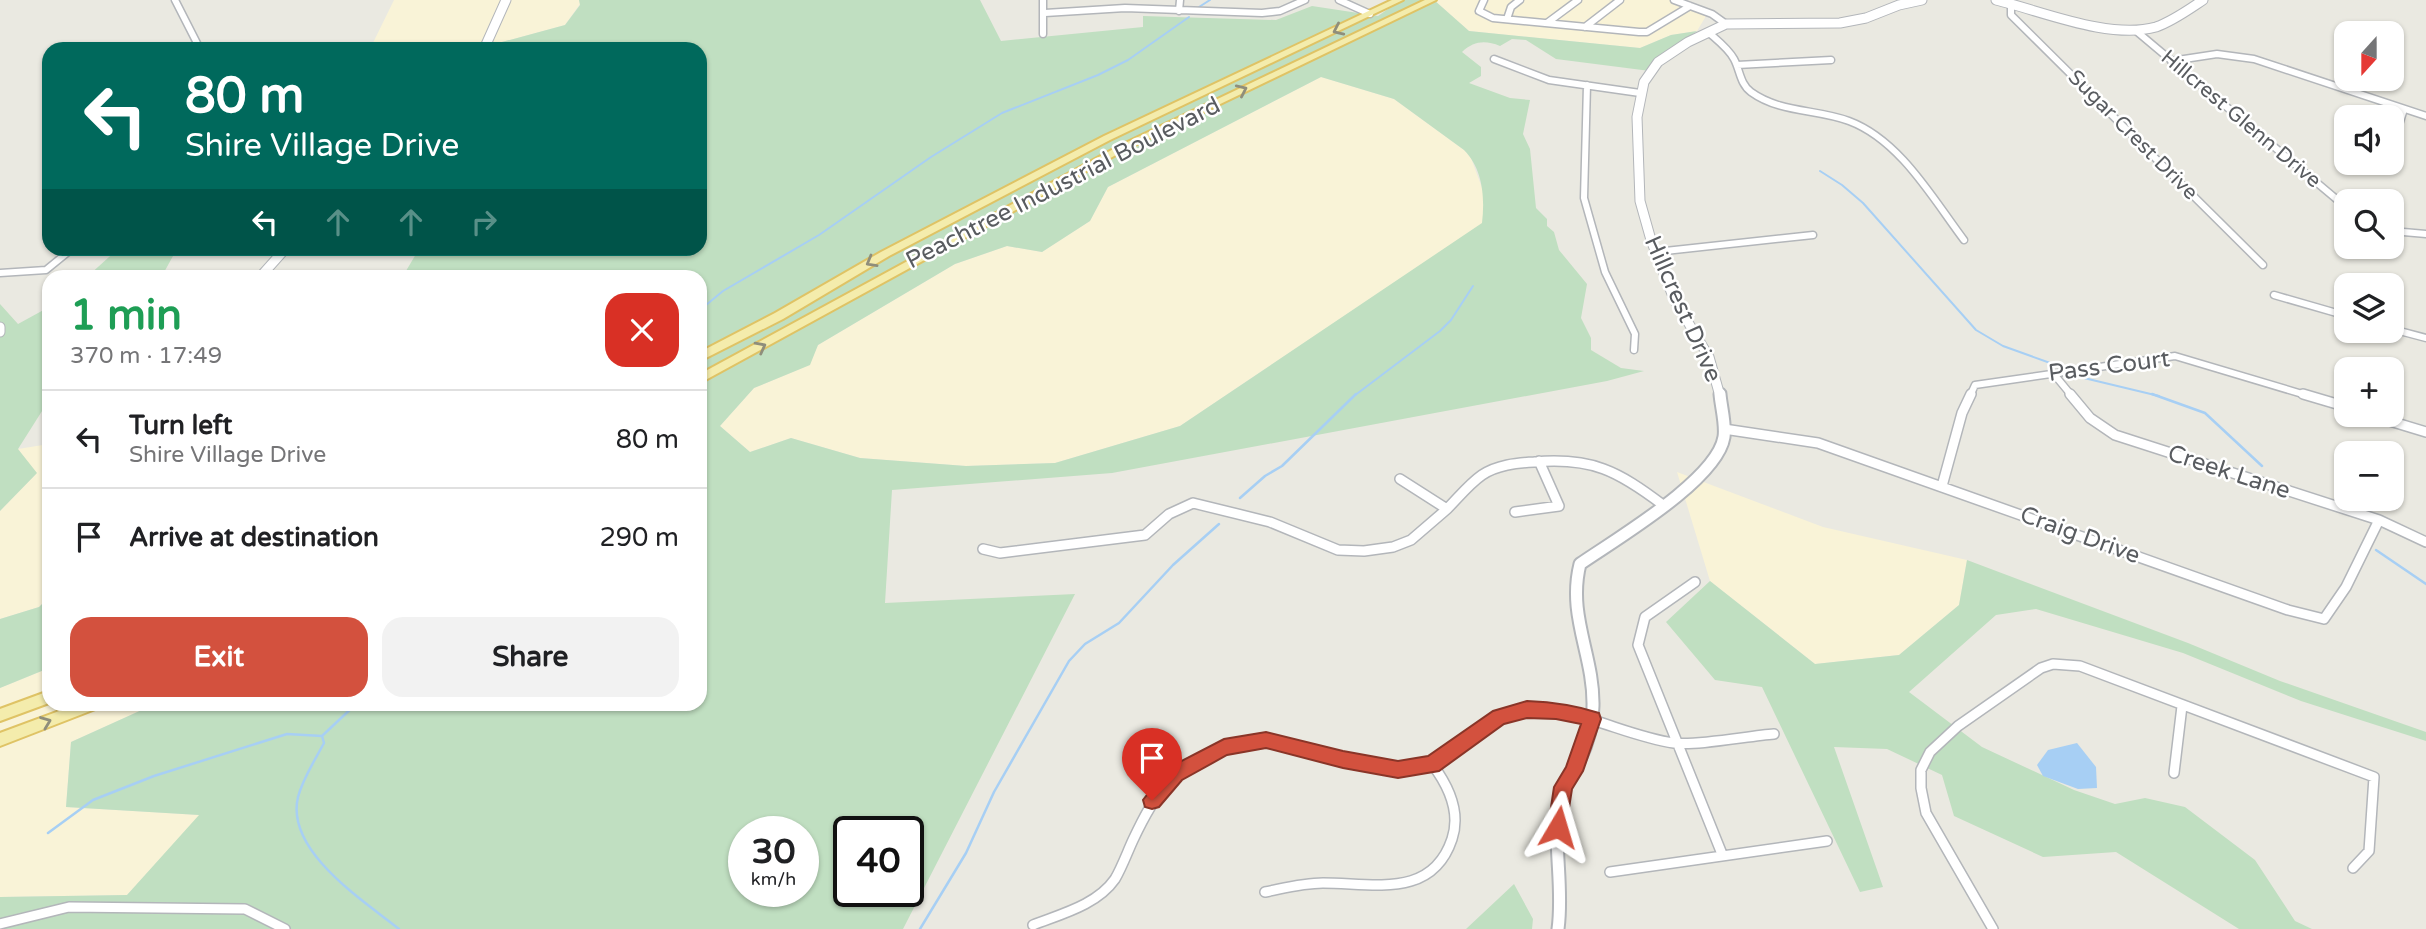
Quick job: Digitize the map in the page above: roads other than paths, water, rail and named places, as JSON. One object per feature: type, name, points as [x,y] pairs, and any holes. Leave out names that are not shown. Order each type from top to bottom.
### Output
[{"type":"main road","name":"Peachtree Industrial Boulevard","points":[[707,353],[779,316],[885,254],[1107,138],[1399,0]]},
{"type":"main road","name":"Peachtree Industrial Boulevard","points":[[707,375],[794,330],[911,261],[1122,149],[1432,0]]},
{"type":"main road","points":[[0,715],[42,700]]},
{"type":"main road","points":[[0,740],[75,711]]},
{"type":"street","points":[[175,0],[197,42]]},
{"type":"street","points":[[487,42],[506,0]]},
{"type":"street","points":[[1043,0],[1043,34]]},
{"type":"street","points":[[1091,0],[1093,9]]},
{"type":"street","points":[[1179,11],[1180,0]]},
{"type":"street","points":[[1045,13],[1093,9],[1262,13],[1279,11],[1305,0]]},
{"type":"street","points":[[1339,0],[1370,14]]},
{"type":"street","points":[[1484,0],[1479,11],[1485,15],[1647,32],[1690,6]]},
{"type":"street","points":[[1507,19],[1511,7],[1520,0]]},
{"type":"street","points":[[1547,23],[1578,0]]},
{"type":"street","points":[[1585,27],[1620,0]]},
{"type":"street","points":[[1674,0],[1712,14],[1726,24]]},
{"type":"street","name":"Hillcrest Drive","points":[[1558,929],[1563,879],[1559,804],[1563,787],[1574,771],[1592,719],[1593,699],[1573,594],[1575,579],[1580,564],[1685,490],[1712,464],[1720,451],[1724,429],[1718,386],[1709,358],[1674,299],[1640,201],[1637,151],[1640,93],[1658,62],[1726,24],[1840,23],[1866,18],[1914,0],[1922,0]]},
{"type":"street","points":[[1996,0],[2099,25],[2136,30],[2169,22],[2203,0]]},
{"type":"street","name":"Sugar Crest Drive","points":[[2011,3],[2011,15],[2263,265]]},
{"type":"street","name":"Hillcrest Glenn Drive","points":[[2136,30],[2334,197]]},
{"type":"street","points":[[1708,32],[1724,46],[1737,65],[1744,85],[1760,96],[1850,121],[1880,138],[1964,240]]},
{"type":"street","points":[[2171,61],[2217,54],[2253,60],[2392,105]]},
{"type":"street","points":[[1494,59],[1549,80],[1640,93]]},
{"type":"street","points":[[1737,65],[1831,60]]},
{"type":"street","points":[[1587,85],[1584,198],[1605,272],[1635,334],[1634,350]]},
{"type":"street","points":[[2404,109],[2426,116]]},
{"type":"street","points":[[2404,232],[2426,234]]},
{"type":"street","points":[[1656,252],[1813,235]]},
{"type":"street","points":[[51,270],[66,256]]},
{"type":"street","points":[[266,270],[279,256]]},
{"type":"street","points":[[0,273],[42,272]]},
{"type":"street","points":[[2274,295],[2334,312]]},
{"type":"street","points":[[2404,332],[2426,338]]},
{"type":"street","name":"Pass Court","points":[[1942,486],[1962,413],[1975,385],[2175,356],[2334,403]]},
{"type":"street","name":"Creek Lane","points":[[2053,373],[2090,418],[2115,435],[2379,520],[2426,542]]},
{"type":"street","points":[[2404,425],[2426,432]]},
{"type":"street","name":"Craig Drive","points":[[1724,429],[1818,443],[2288,610],[2324,619],[2335,611],[2366,542],[2379,520]]},
{"type":"street","points":[[983,549],[1000,553],[1144,534],[1169,514],[1193,503],[1270,523],[1338,550],[1364,551],[1392,547],[1411,540],[1479,477],[1497,467],[1539,461],[1584,460],[1612,468],[1663,505]]},
{"type":"street","points":[[1514,512],[1559,506],[1539,461]]},
{"type":"street","points":[[1399,479],[1447,509]]},
{"type":"street","points":[[1695,582],[1645,617],[1638,645],[1721,854]]},
{"type":"street","points":[[1993,929],[1926,813],[1920,783],[1922,768],[1927,755],[1945,736],[2040,668],[2053,664],[2080,666],[2374,777],[2369,851],[2353,869]]},
{"type":"street","points":[[2174,773],[2182,706]]},
{"type":"street","points":[[1033,925],[1084,905],[1114,880],[1152,800],[1175,774],[1224,747],[1266,740],[1343,760],[1398,769],[1432,764],[1499,717],[1527,710],[1556,710],[1675,743],[1774,734]]},
{"type":"street","points":[[1265,892],[1302,884],[1398,886],[1430,875],[1452,848],[1456,823],[1450,793],[1432,764]]},
{"type":"street","points":[[1610,872],[1721,854],[1827,841]]},
{"type":"street","points":[[0,924],[69,907],[245,909],[285,929]]},
{"type":"water","points":[[2077,743],[2096,767],[2097,788],[2078,789],[2043,776],[2037,765],[2048,750]]},
{"type":"waterway","points":[[1199,7],[1210,0]]},
{"type":"waterway","points":[[707,304],[723,291],[819,235],[931,157],[1002,113],[1098,75],[1128,60],[1189,17]]},
{"type":"waterway","points":[[1820,171],[1863,203],[1976,330],[2003,346],[2053,364]]},
{"type":"waterway","points":[[1354,396],[1440,331],[1451,320],[1473,286]]},
{"type":"waterway","points":[[2084,378],[2155,395]]},
{"type":"waterway","points":[[1240,498],[1265,476],[1282,466],[1356,394]]},
{"type":"waterway","points":[[2155,395],[2159,396]]},
{"type":"waterway","points":[[2155,395],[2205,413],[2262,466]]},
{"type":"waterway","points":[[920,929],[966,853],[994,792],[1069,661],[1085,644],[1119,623],[1173,565],[1219,524]]},
{"type":"waterway","points":[[2376,550],[2426,584]]},
{"type":"waterway","points":[[322,736],[349,711]]},
{"type":"waterway","points":[[48,833],[93,800],[154,776],[287,734],[322,736]]},
{"type":"waterway","points":[[322,736],[324,743],[298,797],[297,817],[303,836],[330,873],[399,929]]}]
